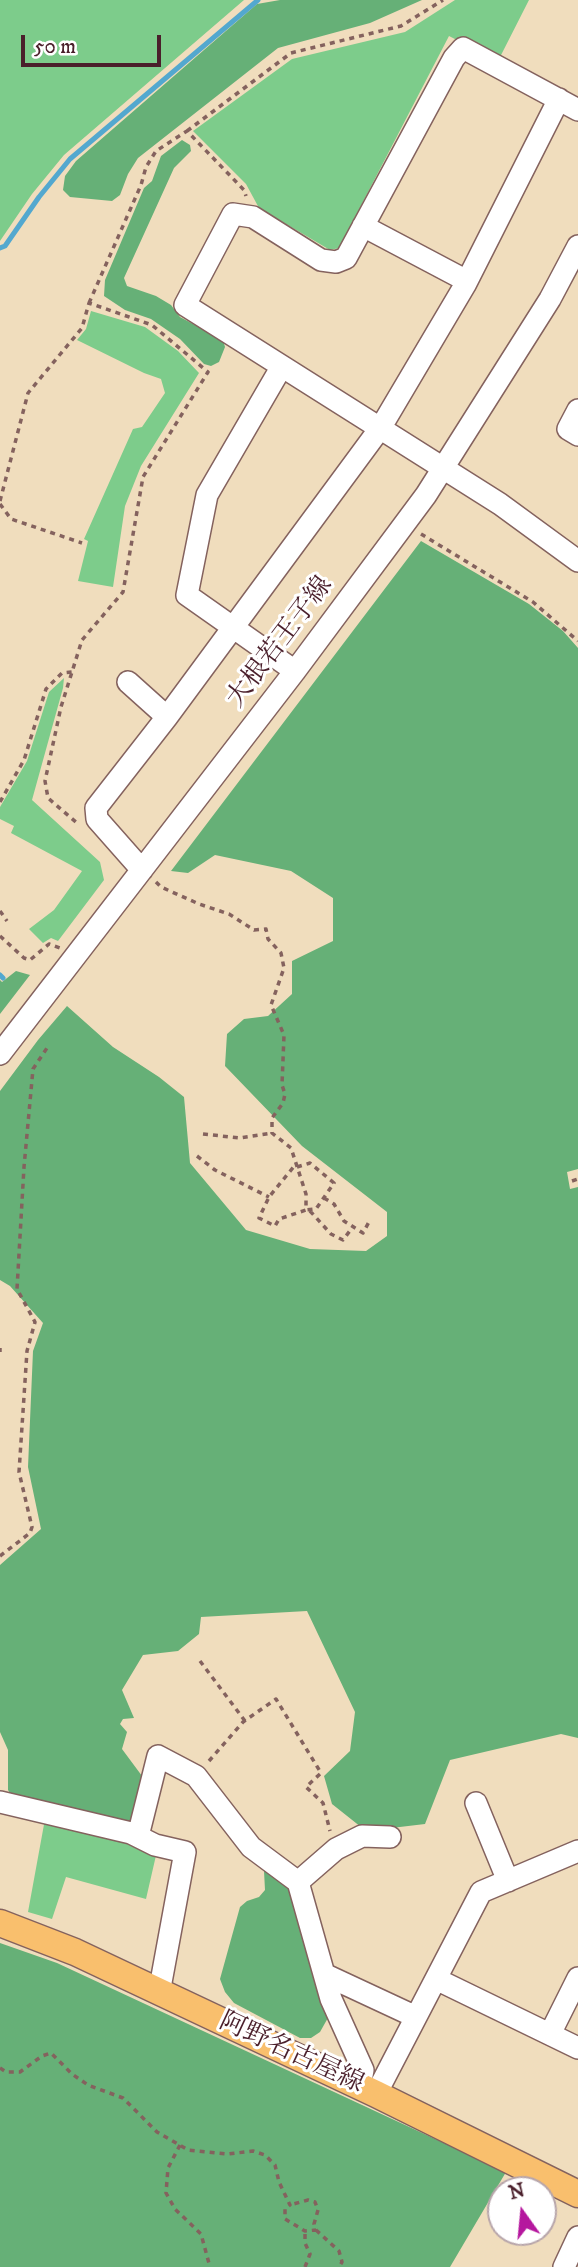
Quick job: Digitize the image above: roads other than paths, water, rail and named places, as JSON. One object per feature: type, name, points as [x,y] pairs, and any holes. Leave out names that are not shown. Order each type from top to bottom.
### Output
[{"type":"main road","name":"阿野名古屋線","points":[[0,1923],[75,1952],[368,2090],[578,2194]]},
{"type":"street","points":[[578,110],[463,48],[454,58],[346,258],[335,262],[321,260],[253,217],[233,214],[185,305],[500,504],[578,561]]},
{"type":"street","points":[[148,875],[97,819],[96,808],[167,717],[381,427],[467,281],[558,99]]},
{"type":"street","points":[[363,226],[467,281]]},
{"type":"street","name":"大根若王子線","points":[[0,1054],[148,875],[406,523],[444,468],[550,299],[578,246]]},
{"type":"street","points":[[282,366],[207,495],[187,595],[295,671]]},
{"type":"street","points":[[578,410],[568,429],[578,435]]},
{"type":"street","points":[[126,684],[167,717]]},
{"type":"street","points":[[138,1836],[158,1756],[196,1776],[251,1847],[298,1882],[331,1999],[363,2070],[368,2090]]},
{"type":"street","points":[[0,1802],[138,1836],[155,1845],[185,1852],[159,1993]]},
{"type":"street","points":[[476,1803],[508,1881]]},
{"type":"street","points":[[298,1882],[336,1849],[362,1836],[390,1837]]},
{"type":"street","points":[[368,2090],[416,2017],[481,1892],[578,1852]]},
{"type":"street","points":[[325,1977],[328,1976],[416,2017]]},
{"type":"street","points":[[550,2034],[578,1978]]},
{"type":"street","points":[[436,1979],[578,2048]]},
{"type":"street","points":[[564,2267],[578,2236]]},
{"type":"waterway","points":[[0,248],[5,246],[70,159],[258,0]]},
{"type":"waterway","points":[[0,975],[3,978]]}]
